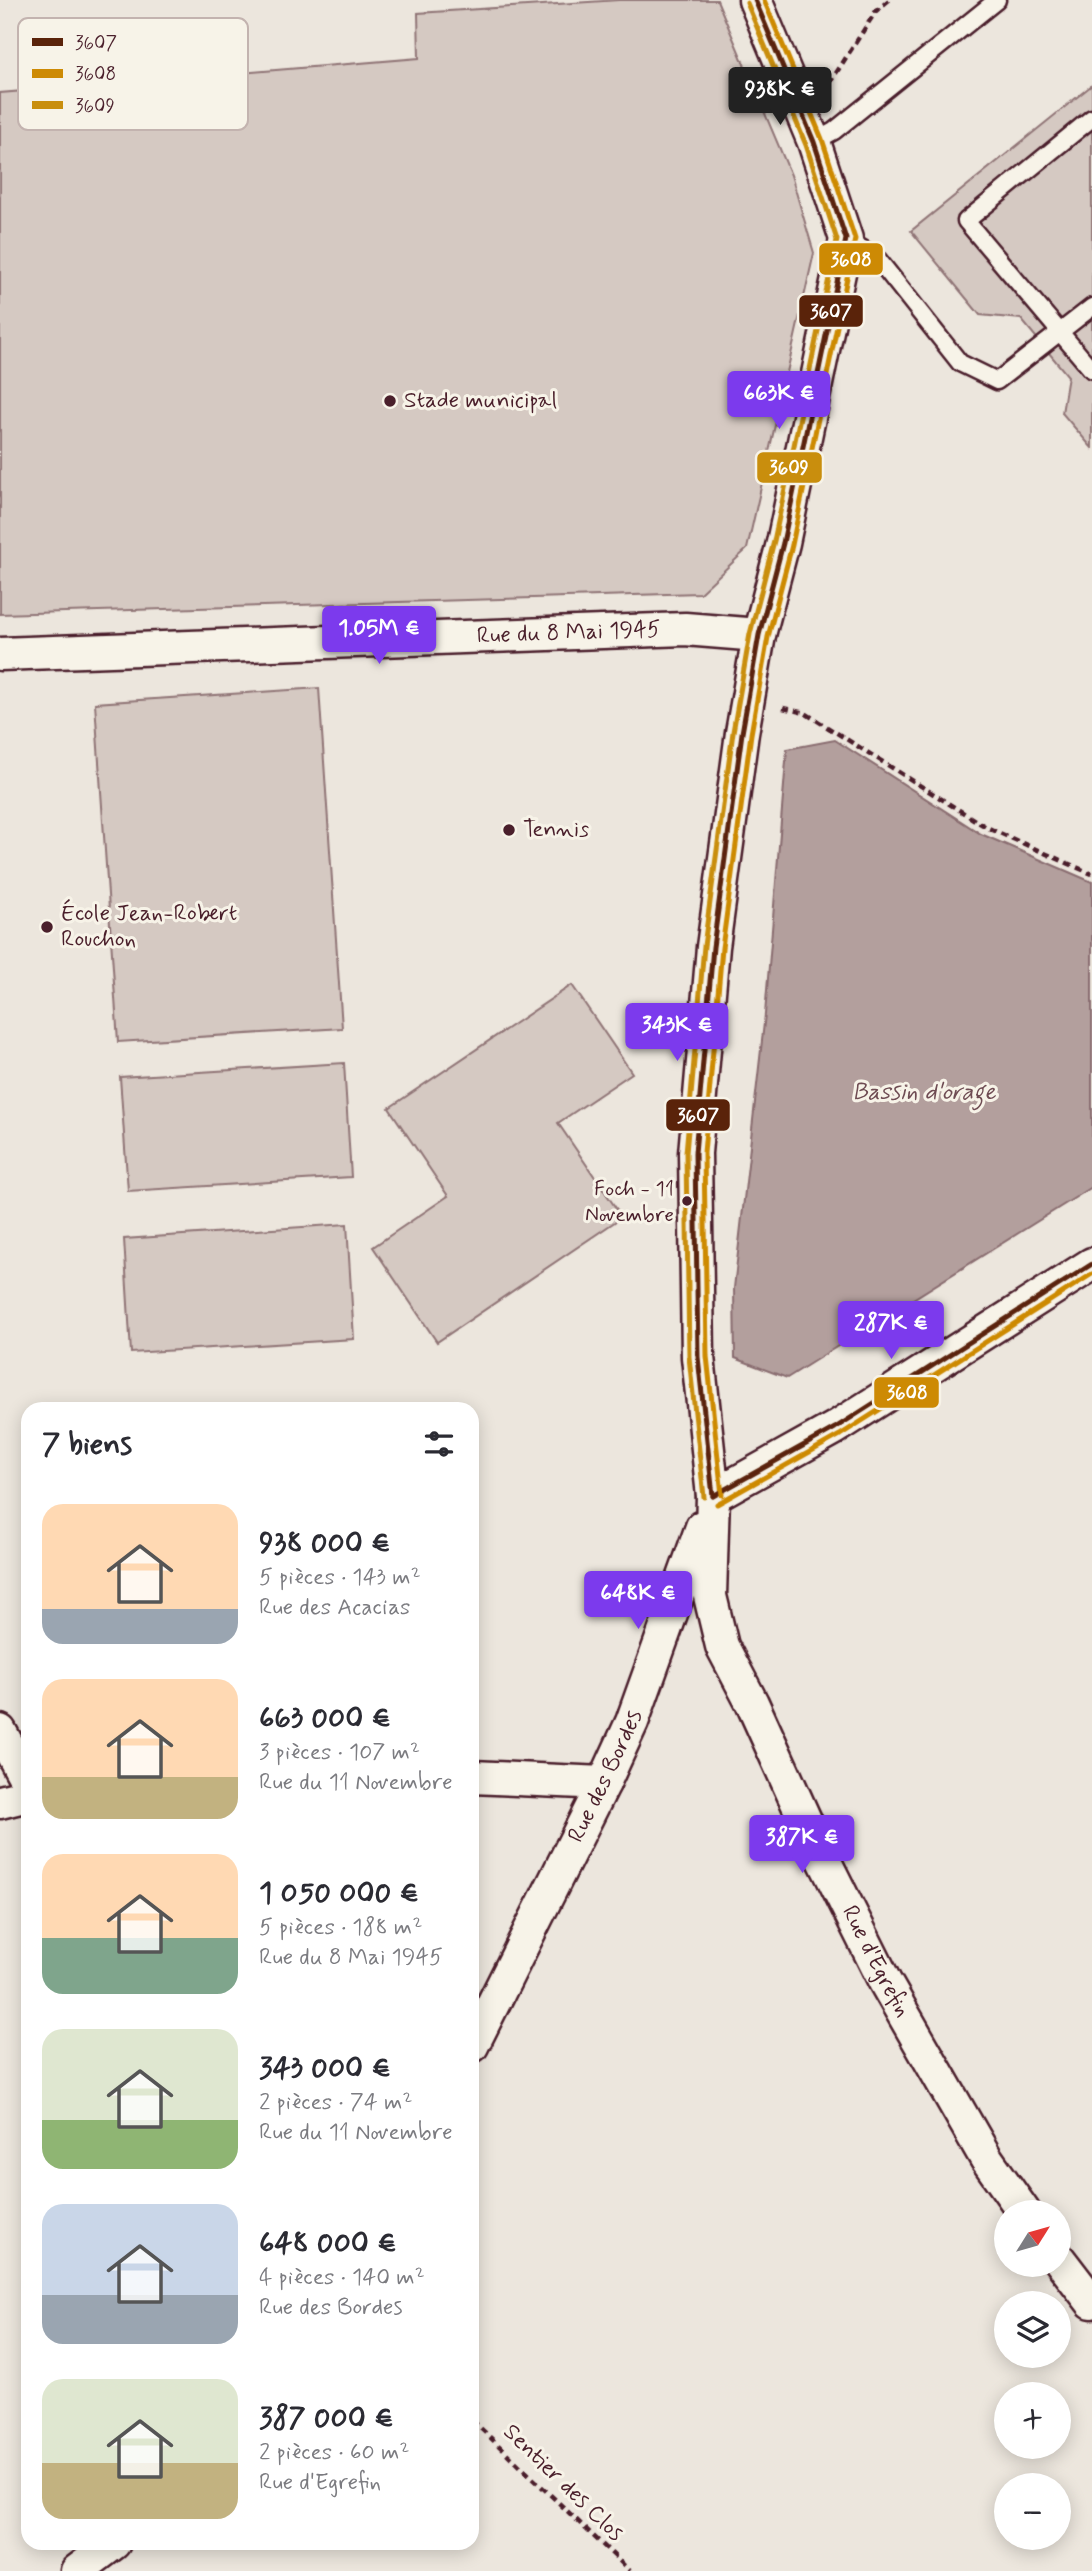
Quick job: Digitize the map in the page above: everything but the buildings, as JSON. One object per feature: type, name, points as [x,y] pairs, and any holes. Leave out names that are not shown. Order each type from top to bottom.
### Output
[{"type":"street","points":[[755,0],[797,97],[846,239]]},
{"type":"street","name":"Rue d'Egrefin","points":[[846,239],[783,543],[759,635],[742,733],[713,947],[695,1153],[698,1357],[713,1496],[710,1596],[722,1646],[752,1703],[814,1840],[885,1982],[986,2158],[1016,2200]]},
{"type":"street","name":"Rue du 8 Mai 1945","points":[[0,654],[685,629],[759,635]]},
{"type":"street","points":[[713,1496],[835,1427],[1092,1264]]},
{"type":"street","name":"Rue des Bordes","points":[[479,2032],[632,1722],[713,1496]]},
{"type":"street","points":[[0,1731],[21,1770]]},
{"type":"street","points":[[479,1777],[604,1783]]},
{"type":"street","points":[[0,1802],[21,1797]]},
{"type":"street","points":[[1071,2275],[1092,2302]]},
{"type":"street","points":[[77,2571],[105,2550]]},
{"type":"lane","points":[[814,142],[834,131],[997,0]]},
{"type":"lane","points":[[1092,118],[966,221],[1092,370]]},
{"type":"lane","points":[[846,239],[876,257],[960,363],[997,381],[1092,307]]},
{"type":"path","points":[[797,97],[831,81],[876,11],[887,0]]},
{"type":"path","points":[[748,701],[805,713],[986,827],[1092,874]]},
{"type":"path","name":"Sentier des Clos","points":[[479,2427],[630,2571]]},
{"type":"shaded area","name":"Stade municipal","points":[[619,0],[717,0],[791,175],[814,253],[747,549],[700,593],[0,614],[0,93],[18,91],[18,130],[248,130],[248,72],[419,58],[418,13]]},
{"type":"shaded area","points":[[1092,85],[1092,448],[1062,413],[1068,376],[1021,319],[980,315],[911,231]]},
{"type":"shaded area","points":[[319,688],[342,1028],[118,1042],[95,703]]},
{"type":"shaded area","points":[[572,985],[632,1073],[558,1123],[622,1217],[437,1342],[373,1247],[448,1196],[389,1108]]},
{"type":"shaded area","points":[[344,1063],[351,1177],[128,1191],[120,1077]]},
{"type":"shaded area","points":[[347,1224],[354,1339],[131,1353],[124,1239]]},
{"type":"water","name":"Bassin d'orage","points":[[835,740],[981,834],[1092,882],[1092,1187],[787,1378],[735,1358],[734,1288],[765,1014],[787,749]]},
{"type":"transit line","name":"3607","points":[[713,1496],[698,1357],[695,1153],[713,947],[742,733],[759,635],[783,543],[846,239],[814,142],[755,0]]},
{"type":"transit line","name":"3608","points":[[722,1495],[707,1356],[704,1153],[722,948],[751,734],[768,637],[792,545],[855,239],[822,139],[764,0]]},
{"type":"transit line","name":"3609","points":[[704,1497],[689,1357],[686,1153],[704,946],[733,732],[750,634],[774,541],[837,240],[806,145],[747,3]]},
{"type":"transit line","name":"3607","points":[[713,1496],[835,1428],[1092,1264]]},
{"type":"transit line","name":"3608","points":[[717,1504],[840,1435],[1092,1274]]},
{"type":"place","name":"Stade municipal","points":[[390,401]]},
{"type":"place","name":"Tennis","points":[[509,830]]},
{"type":"place","name":"École Jean-Robert Rouchon","points":[[47,927]]},
{"type":"place","name":"Foch - 11 Novembre","points":[[687,1201]]}]
